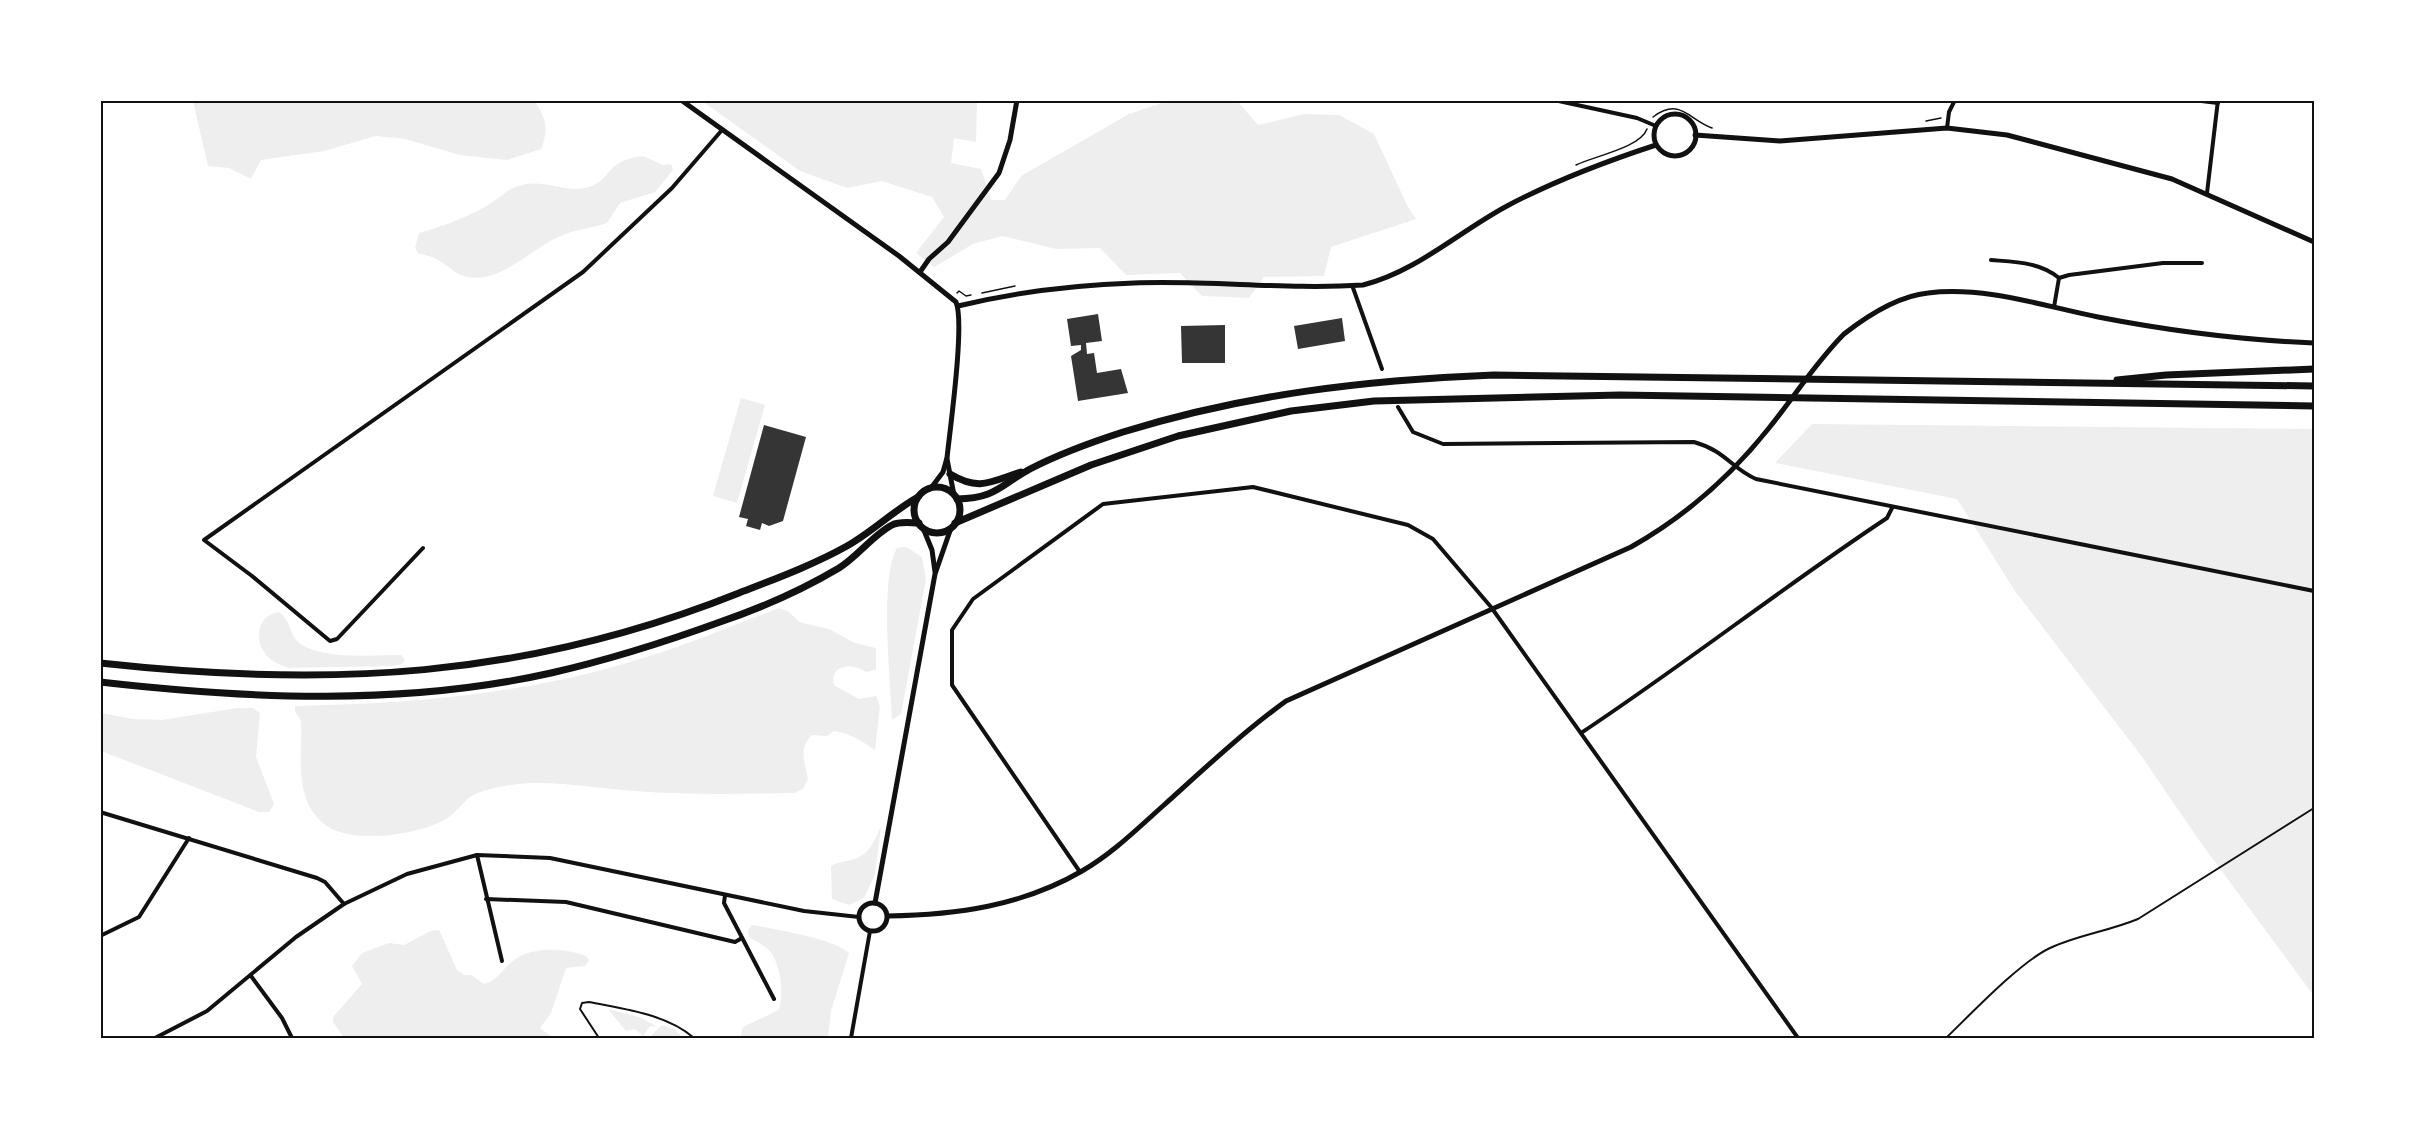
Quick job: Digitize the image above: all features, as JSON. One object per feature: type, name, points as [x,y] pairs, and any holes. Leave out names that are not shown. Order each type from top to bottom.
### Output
[{"type":"highway","points":[[2085,383],[2166,375],[2314,369]]},
{"type":"highway","points":[[951,474],[967,483],[980,485],[1029,470],[1122,432],[1183,416],[1309,389],[1387,380],[1494,375],[2314,387]]},
{"type":"highway","points":[[100,682],[187,692],[308,696],[462,687],[550,673],[631,651],[770,602],[840,567],[892,525],[921,526],[937,532],[1091,465],[1178,436],[1291,411],[1374,401],[1620,395],[2314,406]]},
{"type":"highway","points":[[955,497],[989,495],[1029,470]]},
{"type":"highway","points":[[100,663],[187,672],[305,676],[385,674],[471,666],[544,653],[625,633],[762,584],[848,546],[931,488],[947,489],[955,497],[959,514],[953,526]]},
{"type":"highway","points":[[918,497],[914,510],[921,526]]},
{"type":"street","points":[[681,100],[953,297],[958,306],[947,458],[943,472],[931,488]]},
{"type":"street","points":[[920,272],[928,260],[948,242],[999,173],[1010,140],[1017,100]]},
{"type":"street","points":[[1554,100],[1637,118],[1653,124]]},
{"type":"street","points":[[1947,128],[1954,100]]},
{"type":"street","points":[[2193,100],[2218,102],[2207,193]]},
{"type":"street","points":[[1679,115],[1689,120],[1695,135],[1691,149],[1678,156],[1667,155],[1656,145],[1653,124],[1665,117],[1679,115]]},
{"type":"street","points":[[1695,135],[1779,141],[1947,128],[2007,135],[2172,178],[2314,242]]},
{"type":"street","points":[[423,548],[333,641],[330,641],[252,576],[204,540],[583,272],[672,188],[722,130]]},
{"type":"street","points":[[958,306],[997,296],[1047,289],[1134,283],[1352,285],[1392,275],[1507,206],[1576,172],[1656,145]]},
{"type":"street","points":[[1991,260],[2040,267],[2049,270],[2059,278],[2130,267],[2202,263]]},
{"type":"street","points":[[2053,308],[2059,278]]},
{"type":"street","points":[[1352,285],[1382,369]]},
{"type":"street","points":[[888,916],[952,913],[980,909],[1031,895],[1080,872],[1134,832],[1236,738],[1286,701],[1491,607],[1631,547],[1656,533],[1699,502],[1738,466],[1828,351],[1844,334],[1864,319],[1902,300],[1925,293],[1965,291],[2202,335],[2314,343]]},
{"type":"street","points":[[1398,407],[1413,432],[1443,444],[1681,441],[1709,446],[1756,479],[2314,591]]},
{"type":"street","points":[[947,458],[955,497]]},
{"type":"street","points":[[1080,872],[952,685],[952,630],[973,599],[1103,504],[1253,487],[1408,525],[1433,538],[1491,607],[1798,1038]]},
{"type":"street","points":[[1581,733],[1657,681],[1776,593],[1887,518],[1892,507]]},
{"type":"street","points":[[921,526],[932,550],[935,574]]},
{"type":"street","points":[[875,903],[935,574],[953,526]]},
{"type":"street","points":[[100,813],[317,878],[331,888],[344,904]]},
{"type":"street","points":[[100,936],[139,917],[189,838]]},
{"type":"street","points":[[155,1038],[207,1011],[296,937],[344,904],[407,874],[477,855],[550,858],[804,911],[859,917]]},
{"type":"street","points":[[477,855],[502,961]]},
{"type":"street","points":[[725,895],[724,903],[774,999]]},
{"type":"street","points":[[486,899],[566,902],[735,942],[742,938]]},
{"type":"street","points":[[875,903],[883,906],[888,916],[884,927],[870,931],[863,927],[859,917],[865,905],[875,903]]},
{"type":"street","points":[[851,1038],[870,931]]},
{"type":"street","points":[[251,976],[282,1018],[292,1038]]},
{"type":"lane","points":[[1946,1038],[1983,1003],[2048,949],[2138,919],[2314,808]]},
{"type":"lane","points":[[599,1038],[580,1009],[582,1003],[589,1002],[647,1015],[671,1024],[694,1038]]},
{"type":"path","points":[[1573,167],[1641,139],[1662,111],[1674,108],[1688,112],[1700,122],[1716,129]]},
{"type":"path","points":[[1925,122],[1948,117]]},
{"type":"path","points":[[953,297],[959,291],[966,296],[1018,286]]},
{"type":"shaded area","points":[[193,101],[534,101],[544,118],[545,136],[541,149],[507,160],[460,155],[405,139],[376,136],[324,151],[261,160],[251,179],[229,168],[208,166]]},
{"type":"shaded area","points":[[702,101],[977,101],[976,142],[954,138],[951,163],[981,169],[991,200],[1005,200],[1021,176],[1129,114],[1168,101],[1239,103],[1258,125],[1304,114],[1339,115],[1374,134],[1407,205],[1416,219],[1331,247],[1324,276],[1264,277],[1249,298],[1202,296],[1180,273],[1126,275],[1100,248],[1056,249],[1002,236],[973,244],[934,267],[916,253],[944,217],[932,197],[882,181],[847,188],[800,171]]},
{"type":"shaded area","points":[[643,156],[663,165],[671,164],[673,170],[655,192],[620,203],[607,223],[574,231],[551,240],[517,263],[493,275],[468,277],[456,273],[435,258],[419,254],[415,248],[419,233],[475,212],[517,187],[540,184],[581,189],[596,184],[622,162]]},
{"type":"shaded area","points":[[741,398],[765,405],[737,503],[713,496]]},
{"type":"shaded area","points":[[1812,424],[2314,429],[2314,996],[2201,843],[2140,754],[2015,591],[1957,499],[1775,463]]},
{"type":"shaded area","points":[[906,547],[922,557],[926,579],[901,714],[892,720],[887,631],[888,582],[897,548]]},
{"type":"shaded area","points":[[779,608],[788,611],[799,622],[829,629],[855,643],[876,648],[876,670],[866,672],[855,667],[843,667],[838,669],[833,678],[834,685],[859,699],[876,696],[880,706],[875,750],[856,738],[840,732],[834,731],[827,736],[812,735],[804,751],[808,779],[803,789],[794,793],[675,793],[526,783],[480,792],[467,799],[455,812],[442,821],[417,830],[385,836],[352,835],[338,832],[316,816],[308,804],[302,778],[301,721],[295,711],[295,706],[418,700],[540,684],[640,659]]},
{"type":"shaded area","points":[[279,612],[286,620],[296,640],[309,648],[334,654],[401,655],[405,660],[402,664],[393,666],[288,668],[269,658],[260,643],[262,623],[272,614]]},
{"type":"shaded area","points":[[237,708],[253,708],[260,713],[256,757],[274,804],[269,812],[259,812],[101,751],[101,713],[133,719],[162,720]]},
{"type":"shaded area","points":[[881,826],[875,874],[864,898],[849,905],[832,899],[831,866],[864,854],[871,846]]},
{"type":"shaded area","points":[[752,925],[818,939],[849,953],[831,1011],[828,1038],[740,1038],[743,1027],[779,1010],[780,1003],[781,988],[776,963],[769,950],[749,937],[748,930]]},
{"type":"shaded area","points":[[439,930],[457,970],[464,975],[471,975],[484,984],[496,978],[513,961],[529,953],[558,950],[586,956],[589,960],[585,966],[566,968],[551,1013],[540,1028],[553,1038],[344,1038],[333,1022],[333,1017],[362,984],[352,966],[362,953],[389,943],[404,945],[431,931]]},
{"type":"shaded area","points":[[608,1009],[642,1018],[657,1027],[650,1026],[643,1036],[635,1029],[626,1031]]},
{"type":"shaded area","points":[[662,1025],[674,1029],[683,1038],[652,1038],[652,1035]]},
{"type":"building","points":[[1098,314],[1102,341],[1086,343],[1087,354],[1094,353],[1097,373],[1121,369],[1128,393],[1078,401],[1071,356],[1081,350],[1081,345],[1071,346],[1067,319]]},
{"type":"building","points":[[1342,318],[1345,341],[1298,349],[1294,326]]},
{"type":"building","points":[[1225,325],[1225,363],[1182,363],[1181,326]]},
{"type":"building","points":[[764,425],[806,437],[783,521],[769,526],[762,523],[760,530],[746,526],[748,519],[739,517]]}]
